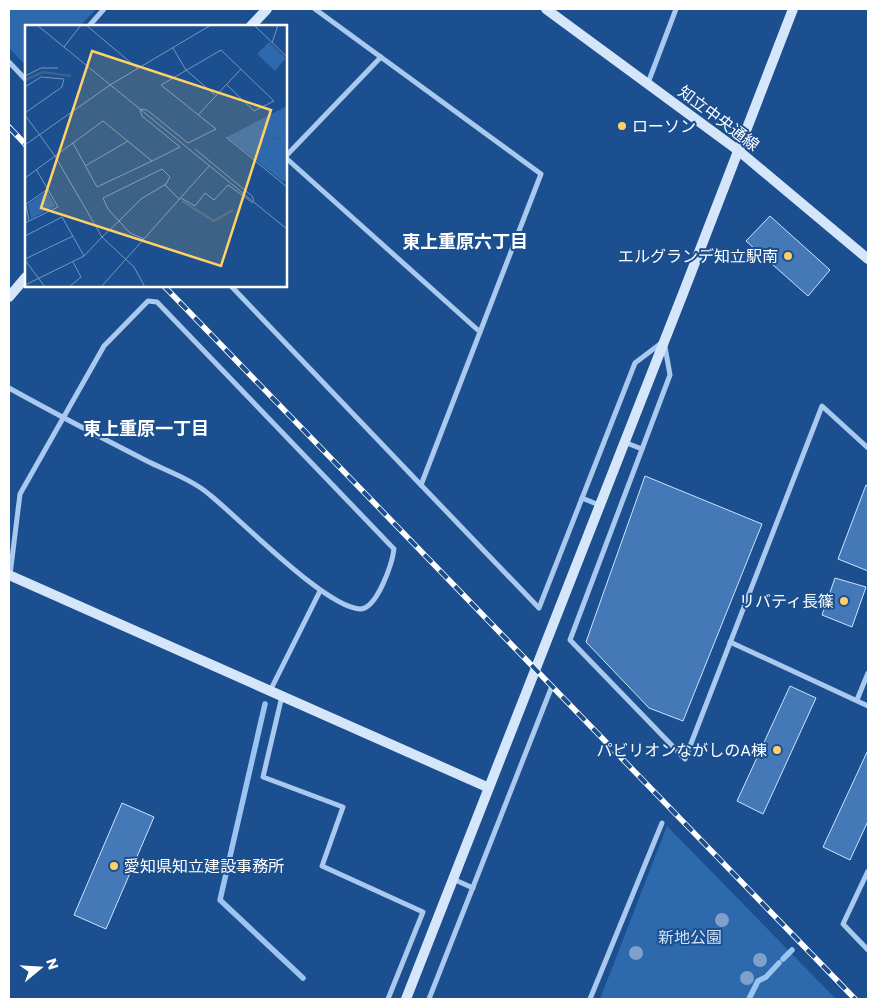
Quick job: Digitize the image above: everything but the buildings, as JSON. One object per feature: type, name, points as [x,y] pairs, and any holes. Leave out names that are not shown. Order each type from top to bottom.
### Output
[{"type":"street","points":[[90,25],[104,9]]},
{"type":"street","points":[[252,25],[267,9]]},
{"type":"street","points":[[315,9],[541,174],[421,485]]},
{"type":"street","name":"知立中央通線","points":[[546,9],[739,151],[868,259]]},
{"type":"street","points":[[647,84],[676,9]]},
{"type":"street","points":[[406,999],[487,787],[739,151],[793,9]]},
{"type":"street","points":[[288,155],[381,57]]},
{"type":"street","points":[[9,62],[25,79]]},
{"type":"street","points":[[288,159],[480,332]]},
{"type":"street","points":[[9,297],[25,278]]},
{"type":"street","points":[[233,288],[539,608],[635,363],[664,341]]},
{"type":"street","points":[[9,388],[62,417],[208,493],[320,591],[360,609],[369,607],[376,600],[393,558],[394,550],[157,302],[148,301],[104,346],[62,417],[20,494],[9,575],[487,787]]},
{"type":"street","points":[[664,341],[670,375],[570,640],[685,758],[822,406],[868,448]]},
{"type":"street","points":[[624,442],[642,449]]},
{"type":"street","points":[[582,498],[599,505]]},
{"type":"street","points":[[270,691],[320,591]]},
{"type":"street","points":[[730,642],[868,706]]},
{"type":"street","points":[[857,700],[868,673]]},
{"type":"street","points":[[429,999],[552,686]]},
{"type":"street","points":[[282,696],[263,777],[343,807],[322,866],[422,912],[388,999]]},
{"type":"street","points":[[590,999],[662,822]]},
{"type":"street","points":[[868,871],[843,924],[868,950]]},
{"type":"street","points":[[452,879],[473,888]]},
{"type":"green space","points":[[9,9],[95,10],[81,25],[25,25],[25,65],[9,48]]},
{"type":"green space","name":"新地公園","points":[[667,826],[836,999],[600,999]]},
{"type":"waterway","points":[[265,704],[220,900],[303,978]]},
{"type":"waterway","points":[[783,959],[792,950]]},
{"type":"waterway","points":[[749,999],[758,981],[766,977],[779,963]]},
{"type":"railway","points":[[9,127],[25,144]]},
{"type":"railway","points":[[166,288],[855,999]]},
{"type":"place","name":"ローソン","points":[[622,126]]},
{"type":"place","name":"エルグランデ知立駅南","points":[[788,256]]},
{"type":"place","name":"リバティ長篠","points":[[844,601]]},
{"type":"place","name":"パビリオンながしのA棟","points":[[777,750]]},
{"type":"place","name":"愛知県知立建設事務所","points":[[114,866]]},
{"type":"district","name":"東上重原六丁目","points":[[465,242]]},
{"type":"district","name":"東上重原一丁目","points":[[146,429]]}]
